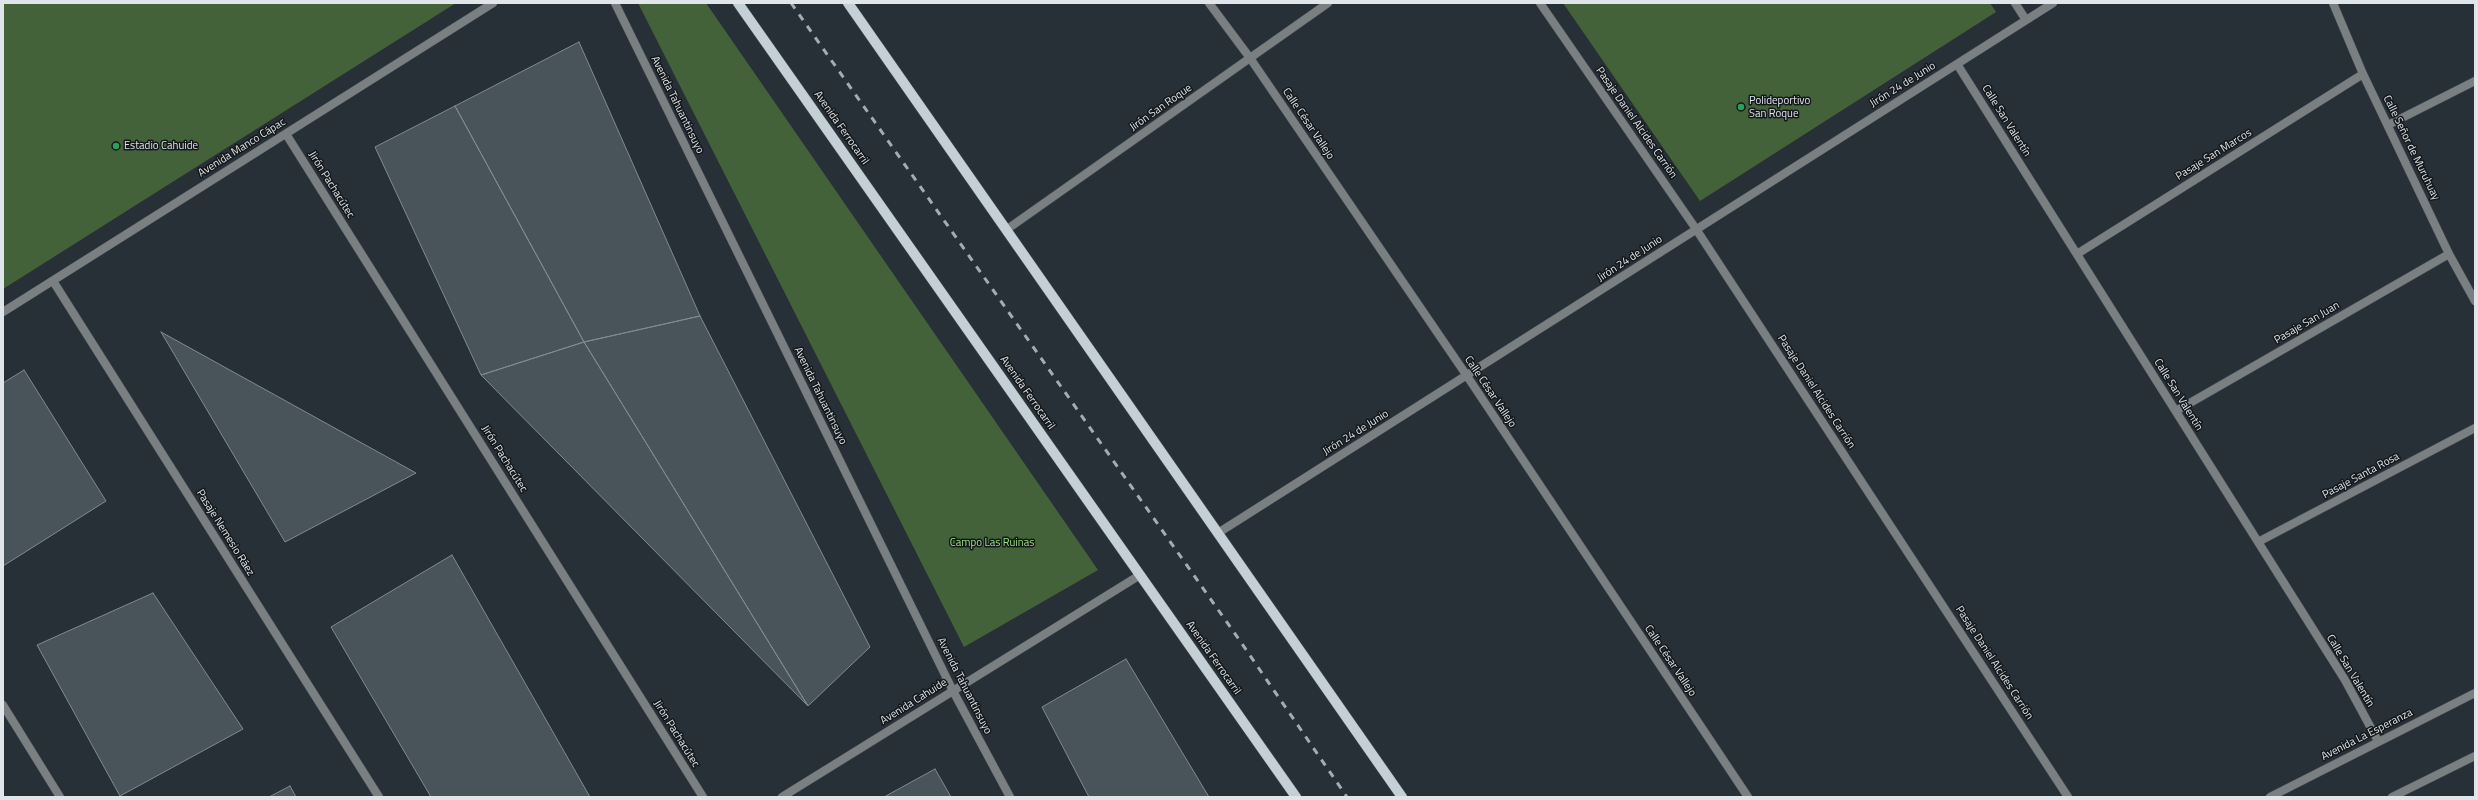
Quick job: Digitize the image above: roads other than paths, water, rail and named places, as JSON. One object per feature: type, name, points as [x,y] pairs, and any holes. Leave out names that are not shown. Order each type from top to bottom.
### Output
[{"type":"main road","name":"Avenida Ferrocarril","points":[[738,3],[1296,797]]},
{"type":"main road","points":[[848,3],[1402,797]]},
{"type":"street","name":"Avenida Manco Cápac","points":[[3,312],[493,3]]},
{"type":"street","name":"Avenida Tahuantinsuyo","points":[[615,3],[952,691],[1010,797]]},
{"type":"street","name":"Calle César Vallejo","points":[[1209,3],[1250,58],[1466,376],[1748,797]]},
{"type":"street","name":"Jirón San Roque","points":[[1006,230],[1328,3]]},
{"type":"street","name":"Pasaje Daniel Alcides Carrión","points":[[1540,3],[1696,230],[2068,797]]},
{"type":"street","points":[[2015,3],[2026,20]]},
{"type":"street","name":"Jirón 24 de Junio","points":[[1218,534],[2053,3]]},
{"type":"street","name":"Calle Señor de Muruhuay","points":[[2333,3],[2363,74],[2449,254],[2475,300]]},
{"type":"street","name":"Calle San Valentín","points":[[1957,64],[2344,680],[2378,741]]},
{"type":"street","name":"Pasaje San Marcos","points":[[2077,254],[2363,74]]},
{"type":"street","points":[[2388,125],[2475,81]]},
{"type":"street","name":"Jirón Pachacútec","points":[[286,134],[703,797]]},
{"type":"street","name":"Pasaje San Juan","points":[[2176,411],[2449,254]]},
{"type":"street","name":"Pasaje Nemesio Ráez","points":[[53,281],[379,797]]},
{"type":"street","name":"Pasaje Santa Rosa","points":[[2258,542],[2475,428]]},
{"type":"street","name":"Avenida Cahuide","points":[[782,797],[1140,575]]},
{"type":"street","name":"Avenida La Esperanza","points":[[2270,797],[2475,693]]},
{"type":"street","points":[[3,705],[60,797]]},
{"type":"street","points":[[2392,797],[2475,756]]},
{"type":"railway","points":[[791,3],[1238,638],[1347,797]]},
{"type":"place","name":"Polideportivo San Roque","points":[[1741,107]]},
{"type":"place","name":"Estadio Cahuide","points":[[116,146]]},
{"type":"park label","name":"Campo Las Ruinas","points":[[992,543]]}]
